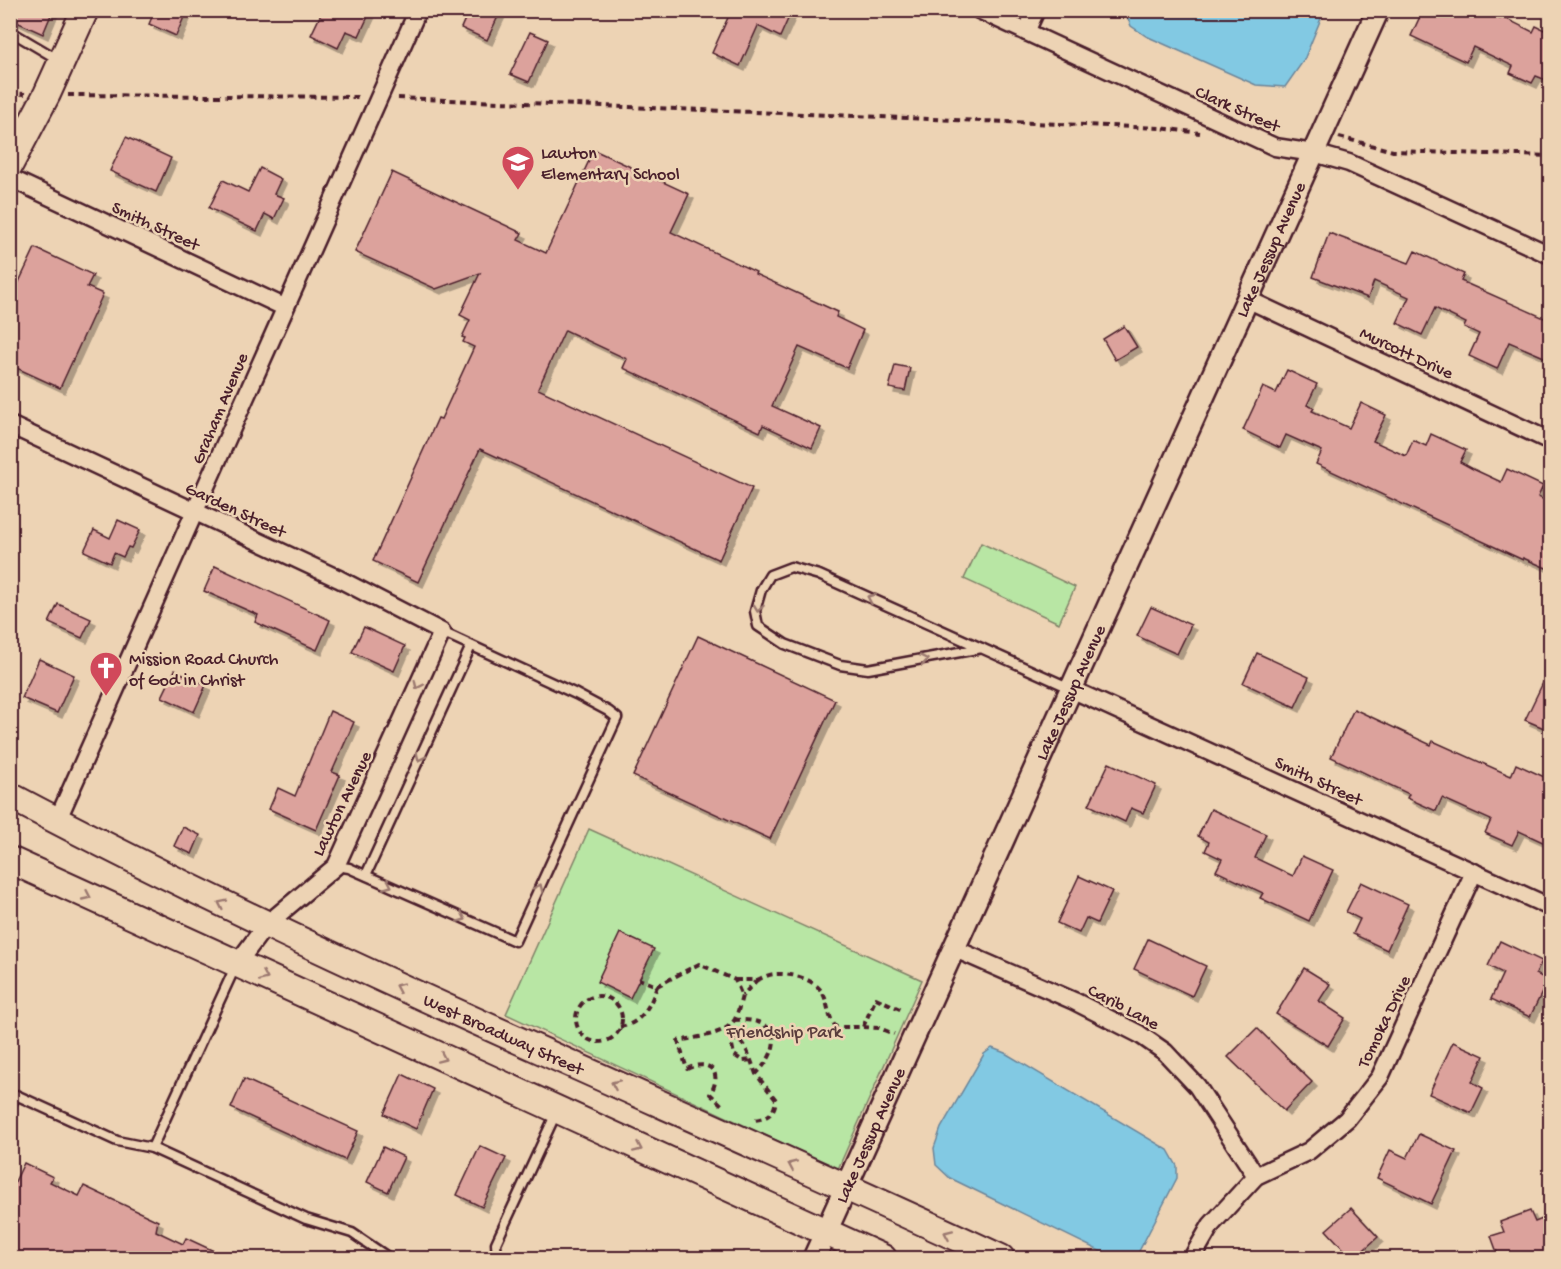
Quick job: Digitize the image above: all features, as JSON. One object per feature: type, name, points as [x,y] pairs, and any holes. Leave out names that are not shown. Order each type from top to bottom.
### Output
[{"type":"main road","points":[[10,164],[47,94],[82,11]]},
{"type":"main road","name":"West Broadway Street","points":[[10,796],[354,967],[1001,1258]]},
{"type":"main road","points":[[10,860],[883,1258]]},
{"type":"street","name":"Graham Avenue","points":[[57,821],[418,10]]},
{"type":"street","name":"Clark Street","points":[[979,10],[1275,147],[1314,153],[1349,163],[1551,255]]},
{"type":"street","points":[[1026,32],[1036,10]]},
{"type":"street","name":"Lake Jessup Avenue","points":[[814,1258],[1378,10]]},
{"type":"street","name":"Smith Street","points":[[10,178],[284,307]]},
{"type":"street","name":"Murcott Drive","points":[[1247,299],[1551,441]]},
{"type":"street","name":"Garden Street","points":[[10,425],[339,579],[442,632]]},
{"type":"street","name":"Lawton Avenue","points":[[237,965],[266,925],[336,866],[442,632]]},
{"type":"street","name":"Smith Street","points":[[1071,688],[1551,907]]},
{"type":"street","name":"Tomoka Drive","points":[[1192,1258],[1212,1225],[1256,1176],[1309,1151],[1347,1119],[1380,1077],[1474,872]]},
{"type":"street","name":"Carib Lane","points":[[955,949],[1140,1034],[1165,1052],[1197,1086],[1256,1176]]},
{"type":"lane","points":[[10,31],[62,62]]},
{"type":"lane","points":[[982,648],[867,669],[840,664],[785,644],[758,627],[755,611],[761,590],[770,575],[791,567],[819,575],[982,648],[1071,688]]},
{"type":"lane","points":[[336,866],[349,868],[366,875],[515,942],[617,718],[576,694],[442,632]]},
{"type":"lane","points":[[366,875],[471,646]]},
{"type":"lane","points":[[152,1148],[237,965]]},
{"type":"lane","points":[[10,1107],[16,1095],[117,1141],[152,1148],[306,1219],[352,1233],[389,1258]]},
{"type":"lane","points":[[497,1258],[496,1243],[557,1111]]},
{"type":"path","points":[[10,93],[25,94]]},
{"type":"path","points":[[68,95],[366,97]]},
{"type":"path","points":[[395,98],[1160,128],[1205,133]]},
{"type":"path","points":[[1341,138],[1393,151],[1551,156]]},
{"type":"path","points":[[620,1027],[630,1026],[638,1021],[649,1006],[657,986],[699,963],[735,980],[757,980],[773,974],[793,975],[807,980],[822,991],[831,1022],[836,1027],[879,1028],[896,1036]]},
{"type":"path","points":[[639,979],[657,986]]},
{"type":"path","points":[[735,980],[742,996]]},
{"type":"path","points":[[726,1108],[711,1094],[717,1078],[713,1069],[705,1064],[695,1064],[687,1068],[678,1041],[711,1034],[727,1027],[735,1020],[742,996],[757,980]]},
{"type":"path","points":[[602,997],[614,1003],[618,1008],[621,1014],[620,1027],[617,1033],[604,1041],[589,1040],[578,1029],[576,1015],[583,1002],[602,997]]},
{"type":"path","points":[[863,1027],[876,998],[908,1012]]},
{"type":"path","points":[[735,1020],[745,1019],[765,1024],[772,1031],[776,1040],[766,1064],[756,1074]]},
{"type":"path","points":[[727,1027],[728,1033],[736,1036],[749,1051],[756,1074],[776,1100],[775,1109],[767,1117],[756,1120],[744,1118]]},
{"type":"path","points":[[736,1036],[732,1045],[734,1055],[743,1061],[752,1060]]},
{"type":"green space","points":[[981,543],[1075,587],[1059,623],[964,579]]},
{"type":"green space","name":"Friendship Park","points":[[589,829],[922,980],[838,1169],[506,1014]]},
{"type":"water","points":[[1324,10],[1304,60],[1285,87],[1256,85],[1146,36],[1131,26],[1125,11]]},
{"type":"water","points":[[992,1048],[1005,1053],[1168,1150],[1177,1166],[1177,1178],[1137,1255],[1132,1258],[1114,1258],[950,1178],[936,1165],[934,1148],[941,1128],[984,1054]]},
{"type":"building","points":[[10,10],[53,10],[43,34],[10,19]]},
{"type":"building","points":[[155,10],[187,10],[176,36],[149,24]]},
{"type":"building","points":[[323,10],[371,10],[359,36],[346,31],[338,48],[311,35]]},
{"type":"building","points":[[469,10],[501,10],[487,40],[461,28]]},
{"type":"building","points":[[724,10],[792,10],[780,37],[758,26],[740,66],[712,53],[730,13]]},
{"type":"building","points":[[1423,10],[1483,10],[1533,32],[1536,26],[1551,33],[1551,82],[1536,76],[1532,83],[1510,73],[1513,66],[1473,47],[1466,62],[1411,36]]},
{"type":"building","points":[[530,32],[548,40],[529,82],[510,74]]},
{"type":"building","points":[[126,137],[171,158],[156,192],[110,171]]},
{"type":"building","points":[[594,150],[689,194],[671,232],[838,312],[836,317],[863,330],[847,368],[799,347],[772,406],[821,428],[812,448],[763,425],[760,432],[623,368],[627,359],[565,330],[538,389],[752,488],[719,560],[480,449],[418,582],[373,561],[438,418],[441,419],[474,347],[463,342],[465,338],[462,337],[470,320],[460,315],[480,273],[436,289],[355,252],[392,172],[522,233],[518,240],[546,253]]},
{"type":"building","points":[[260,168],[281,179],[274,194],[284,198],[274,219],[265,214],[257,231],[209,208],[223,180],[248,192]]},
{"type":"building","points":[[1329,233],[1409,263],[1415,251],[1464,274],[1461,281],[1551,321],[1551,360],[1509,342],[1497,369],[1469,356],[1479,334],[1464,327],[1466,323],[1435,308],[1422,335],[1397,323],[1409,297],[1374,281],[1368,298],[1313,277]]},
{"type":"building","points":[[35,248],[93,275],[87,287],[103,294],[60,388],[10,365],[10,301]]},
{"type":"building","points":[[1124,326],[1137,347],[1115,360],[1103,339]]},
{"type":"building","points":[[895,365],[910,368],[905,391],[889,388]]},
{"type":"building","points":[[1287,370],[1317,384],[1307,405],[1314,408],[1312,411],[1349,428],[1361,403],[1386,415],[1373,441],[1406,456],[1413,440],[1426,446],[1431,434],[1466,450],[1460,462],[1501,482],[1507,469],[1543,486],[1538,497],[1551,503],[1551,570],[1523,558],[1523,560],[1316,464],[1322,451],[1286,435],[1280,448],[1243,430],[1263,387],[1276,393]]},
{"type":"building","points":[[118,520],[140,530],[131,548],[128,547],[123,557],[114,553],[110,563],[84,551],[94,530],[110,538]]},
{"type":"building","points":[[215,566],[330,620],[317,650],[255,622],[258,615],[204,591]]},
{"type":"building","points":[[58,604],[91,619],[82,638],[49,623]]},
{"type":"building","points":[[1151,607],[1191,625],[1177,654],[1137,636]]},
{"type":"building","points":[[364,627],[405,646],[394,671],[352,652]]},
{"type":"building","points":[[698,636],[835,700],[770,839],[633,776]]},
{"type":"building","points":[[1257,653],[1309,677],[1295,707],[1243,683]]},
{"type":"building","points":[[39,659],[74,675],[57,713],[22,698]]},
{"type":"building","points":[[1551,666],[1551,731],[1525,720]]},
{"type":"building","points":[[175,670],[206,685],[194,712],[162,697]]},
{"type":"building","points":[[1354,709],[1431,745],[1433,741],[1511,776],[1516,764],[1551,780],[1551,835],[1547,844],[1519,831],[1512,845],[1485,833],[1491,820],[1442,798],[1436,811],[1407,798],[1409,794],[1331,757]]},
{"type":"building","points":[[330,711],[354,722],[332,772],[340,775],[316,830],[269,809],[278,788],[295,796]]},
{"type":"building","points":[[1109,763],[1156,785],[1143,813],[1131,808],[1125,822],[1089,805]]},
{"type":"building","points":[[1211,809],[1266,834],[1255,858],[1293,876],[1302,856],[1333,870],[1309,921],[1260,898],[1263,893],[1216,871],[1222,859],[1205,851],[1209,842],[1198,836]]},
{"type":"building","points":[[183,827],[200,835],[192,854],[174,846]]},
{"type":"building","points":[[1079,876],[1112,891],[1097,923],[1086,918],[1079,933],[1057,923]]},
{"type":"building","points":[[1361,882],[1408,904],[1387,950],[1353,934],[1360,919],[1346,912]]},
{"type":"building","points":[[620,933],[654,949],[630,998],[597,982]]},
{"type":"building","points":[[1148,939],[1206,966],[1192,996],[1134,969]]},
{"type":"building","points":[[1500,941],[1542,961],[1536,974],[1548,980],[1530,1017],[1491,999],[1503,973],[1488,966]]},
{"type":"building","points":[[1304,968],[1330,984],[1319,1001],[1345,1018],[1328,1046],[1276,1014]]},
{"type":"building","points":[[1257,1028],[1312,1082],[1284,1111],[1228,1057]]},
{"type":"building","points":[[1453,1042],[1484,1056],[1472,1082],[1483,1088],[1471,1113],[1429,1094]]},
{"type":"building","points":[[402,1074],[433,1089],[416,1129],[384,1114]]},
{"type":"building","points":[[244,1079],[358,1131],[345,1160],[231,1108]]},
{"type":"building","points":[[1419,1134],[1456,1151],[1431,1204],[1377,1178],[1390,1150],[1407,1158]]},
{"type":"building","points":[[480,1146],[506,1158],[482,1207],[457,1195]]},
{"type":"building","points":[[383,1147],[404,1157],[388,1192],[367,1182]]},
{"type":"building","points":[[24,1163],[53,1177],[50,1182],[79,1196],[84,1186],[158,1221],[156,1231],[183,1244],[186,1238],[229,1258],[10,1258],[10,1192]]},
{"type":"building","points":[[1351,1208],[1378,1237],[1355,1258],[1352,1258],[1326,1230]]},
{"type":"building","points":[[1530,1211],[1535,1222],[1547,1217],[1551,1226],[1551,1258],[1499,1258],[1491,1236],[1504,1232],[1500,1222]]},
{"type":"place","name":"Lawton Elementary School","points":[[518,191]]},
{"type":"place","name":"Mission Road Church of God in Christ","points":[[106,697]]}]
